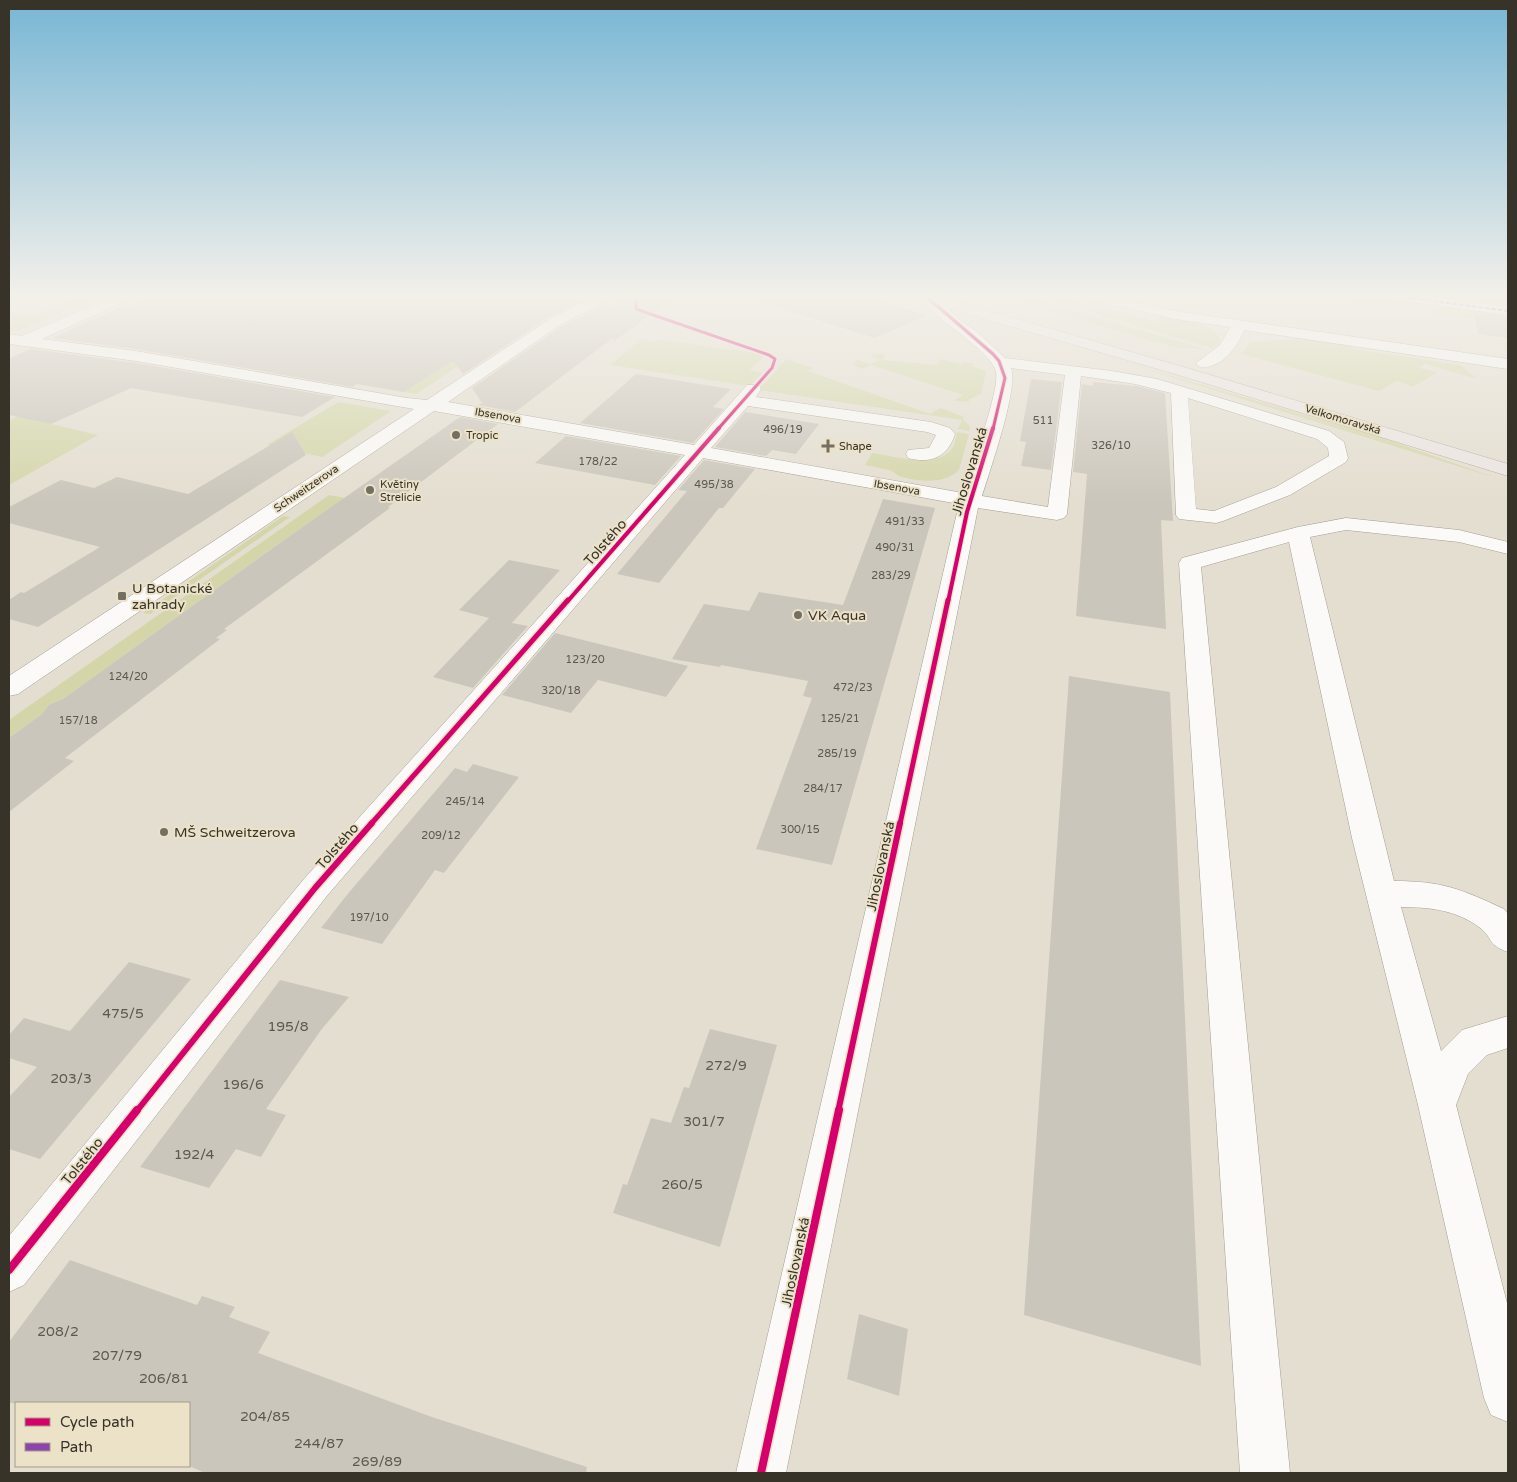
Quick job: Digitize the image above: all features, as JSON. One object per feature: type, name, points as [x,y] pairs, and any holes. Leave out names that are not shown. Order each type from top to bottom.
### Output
[{"type":"main road","name":"Velkomoravská","points":[[1158,364],[1508,470]]},
{"type":"main road","name":"Velkomoravská","points":[[1208,364],[1508,454]]},
{"type":"street","name":"Ibsenova","points":[[183,364],[407,403],[430,404],[970,501],[1057,514],[1073,372]]},
{"type":"street","name":"Schweitzerova","points":[[9,688],[491,364]]},
{"type":"street","name":"Jihoslovanská","points":[[761,1473],[970,501],[996,418],[1005,378],[1001,364]]},
{"type":"street","points":[[1016,364],[1146,380],[1179,390],[1323,435],[1337,446],[1338,458],[1283,492],[1216,518],[1186,515],[1179,390]]},
{"type":"street","name":"Tolstého","points":[[9,1270],[315,888],[749,394],[931,427],[944,432],[942,446],[938,450],[927,454],[915,454]]},
{"type":"street","points":[[1476,460],[1508,473]]},
{"type":"street","points":[[1265,1473],[1190,563],[1298,533],[1346,524],[1459,536],[1508,548]]},
{"type":"street","points":[[1298,533],[1367,838],[1437,1105],[1508,1398]]},
{"type":"street","points":[[1382,894],[1425,894],[1455,900],[1492,918],[1508,938]]},
{"type":"street","points":[[1437,1105],[1453,1064],[1475,1042],[1508,1032]]},
{"type":"green space","points":[[447,364],[461,364],[416,394],[404,392]]},
{"type":"green space","points":[[756,364],[750,370],[762,373],[749,386],[610,365]]},
{"type":"green space","points":[[782,364],[801,364],[813,368],[808,371],[930,414],[940,408],[964,417],[963,420],[969,425],[970,431],[958,429],[962,420],[759,390]]},
{"type":"green space","points":[[973,364],[972,366],[986,371],[981,394],[968,400],[970,402],[954,401],[963,395],[871,365],[862,369],[854,365]]},
{"type":"green space","points":[[1131,364],[1380,437],[1496,478]]},
{"type":"green space","points":[[1279,364],[1425,364],[1419,368],[1438,372],[1413,387],[1397,381],[1379,391]]},
{"type":"green space","points":[[1426,364],[1461,365],[1477,379]]},
{"type":"green space","points":[[338,402],[391,411],[322,457],[267,445]]},
{"type":"green space","points":[[18,416],[98,435],[9,485],[9,421]]},
{"type":"green space","points":[[957,432],[969,434],[959,470],[947,478],[932,481],[917,480],[900,476],[889,470],[865,465],[872,453],[913,460],[934,459],[943,456],[953,447]]},
{"type":"green space","points":[[329,495],[345,498],[275,546],[63,699],[50,705],[42,714],[9,738],[9,720]]},
{"type":"green space","points":[[283,516],[290,517],[150,614],[143,613]]},
{"type":"building","points":[[9,364],[143,364],[335,397],[302,417],[131,388],[51,424],[9,415]]},
{"type":"building","points":[[222,364],[448,364],[404,392],[357,384],[352,387]]},
{"type":"building","points":[[455,364],[478,364],[463,374]]},
{"type":"building","points":[[507,364],[578,364],[515,412],[478,405],[482,403],[472,388]]},
{"type":"building","points":[[636,374],[731,389],[713,407],[724,409],[693,443],[580,423]]},
{"type":"building","points":[[1031,379],[1062,382],[1051,470],[1021,466],[1026,442],[1020,441]]},
{"type":"building","points":[[1093,382],[1137,386],[1165,393],[1173,521],[1161,520],[1166,629],[1076,616],[1087,474],[1073,472],[1082,384],[1093,386]]},
{"type":"building","points":[[745,412],[819,424],[796,454],[772,450],[766,456],[715,447]]},
{"type":"building","points":[[460,417],[498,424],[388,507],[390,508],[224,629],[227,630],[216,638],[220,639],[65,758],[74,761],[9,812],[9,738],[42,714],[49,705],[63,699],[274,547]]},
{"type":"building","points":[[292,432],[306,455],[38,627],[9,619],[9,600],[21,592],[24,593],[100,547],[9,523],[9,507],[61,480],[94,488],[117,477],[188,494]]},
{"type":"building","points":[[566,436],[681,456],[655,485],[535,463]]},
{"type":"building","points":[[704,460],[755,469],[723,508],[719,508],[659,583],[617,574],[687,491],[678,490]]},
{"type":"building","points":[[883,499],[935,508],[832,865],[756,849],[812,698],[803,696],[808,681],[721,665],[720,667],[672,659],[704,604],[749,611],[759,592],[843,605]]},
{"type":"building","points":[[509,560],[560,570],[512,623],[528,626],[473,688],[433,677],[489,618],[459,610]]},
{"type":"building","points":[[555,633],[688,666],[666,697],[598,680],[571,713],[502,695]]},
{"type":"building","points":[[1069,676],[1170,692],[1201,1366],[1024,1315]]},
{"type":"building","points":[[473,764],[519,777],[444,873],[435,870],[382,944],[321,928],[455,768],[467,772]]},
{"type":"building","points":[[129,962],[191,979],[40,1159],[9,1149],[9,1097],[37,1067],[9,1058],[9,1035],[24,1018],[70,1031]]},
{"type":"building","points":[[280,980],[349,997],[321,1030],[266,1109],[286,1115],[261,1157],[236,1149],[209,1188],[140,1167]]},
{"type":"building","points":[[710,1029],[777,1045],[720,1247],[613,1213],[623,1184],[627,1185],[651,1118],[671,1123],[684,1087],[689,1088]]},
{"type":"building","points":[[70,1260],[197,1305],[202,1296],[235,1307],[229,1317],[270,1332],[258,1353],[432,1417],[587,1467],[586,1473],[205,1473],[190,1466],[190,1402],[9,1403],[9,1342]]},
{"type":"building","points":[[859,1314],[908,1329],[899,1396],[847,1379]]},
{"type":"cycle path","points":[[9,1270],[315,888],[772,368],[773,364]]},
{"type":"cycle path","points":[[761,1473],[967,512],[996,418],[1005,378],[1001,364]]},
{"type":"place","name":"Tropic","points":[[456,435]]},
{"type":"place","name":"Shape","points":[[828,446]]},
{"type":"place","name":"Květiny Strelicie","points":[[370,490]]},
{"type":"place","name":"U Botanické zahrady","points":[[122,596]]},
{"type":"place","name":"VK Aqua","points":[[798,615]]},
{"type":"place","name":"MŠ Schweitzerova","points":[[164,832]]}]
